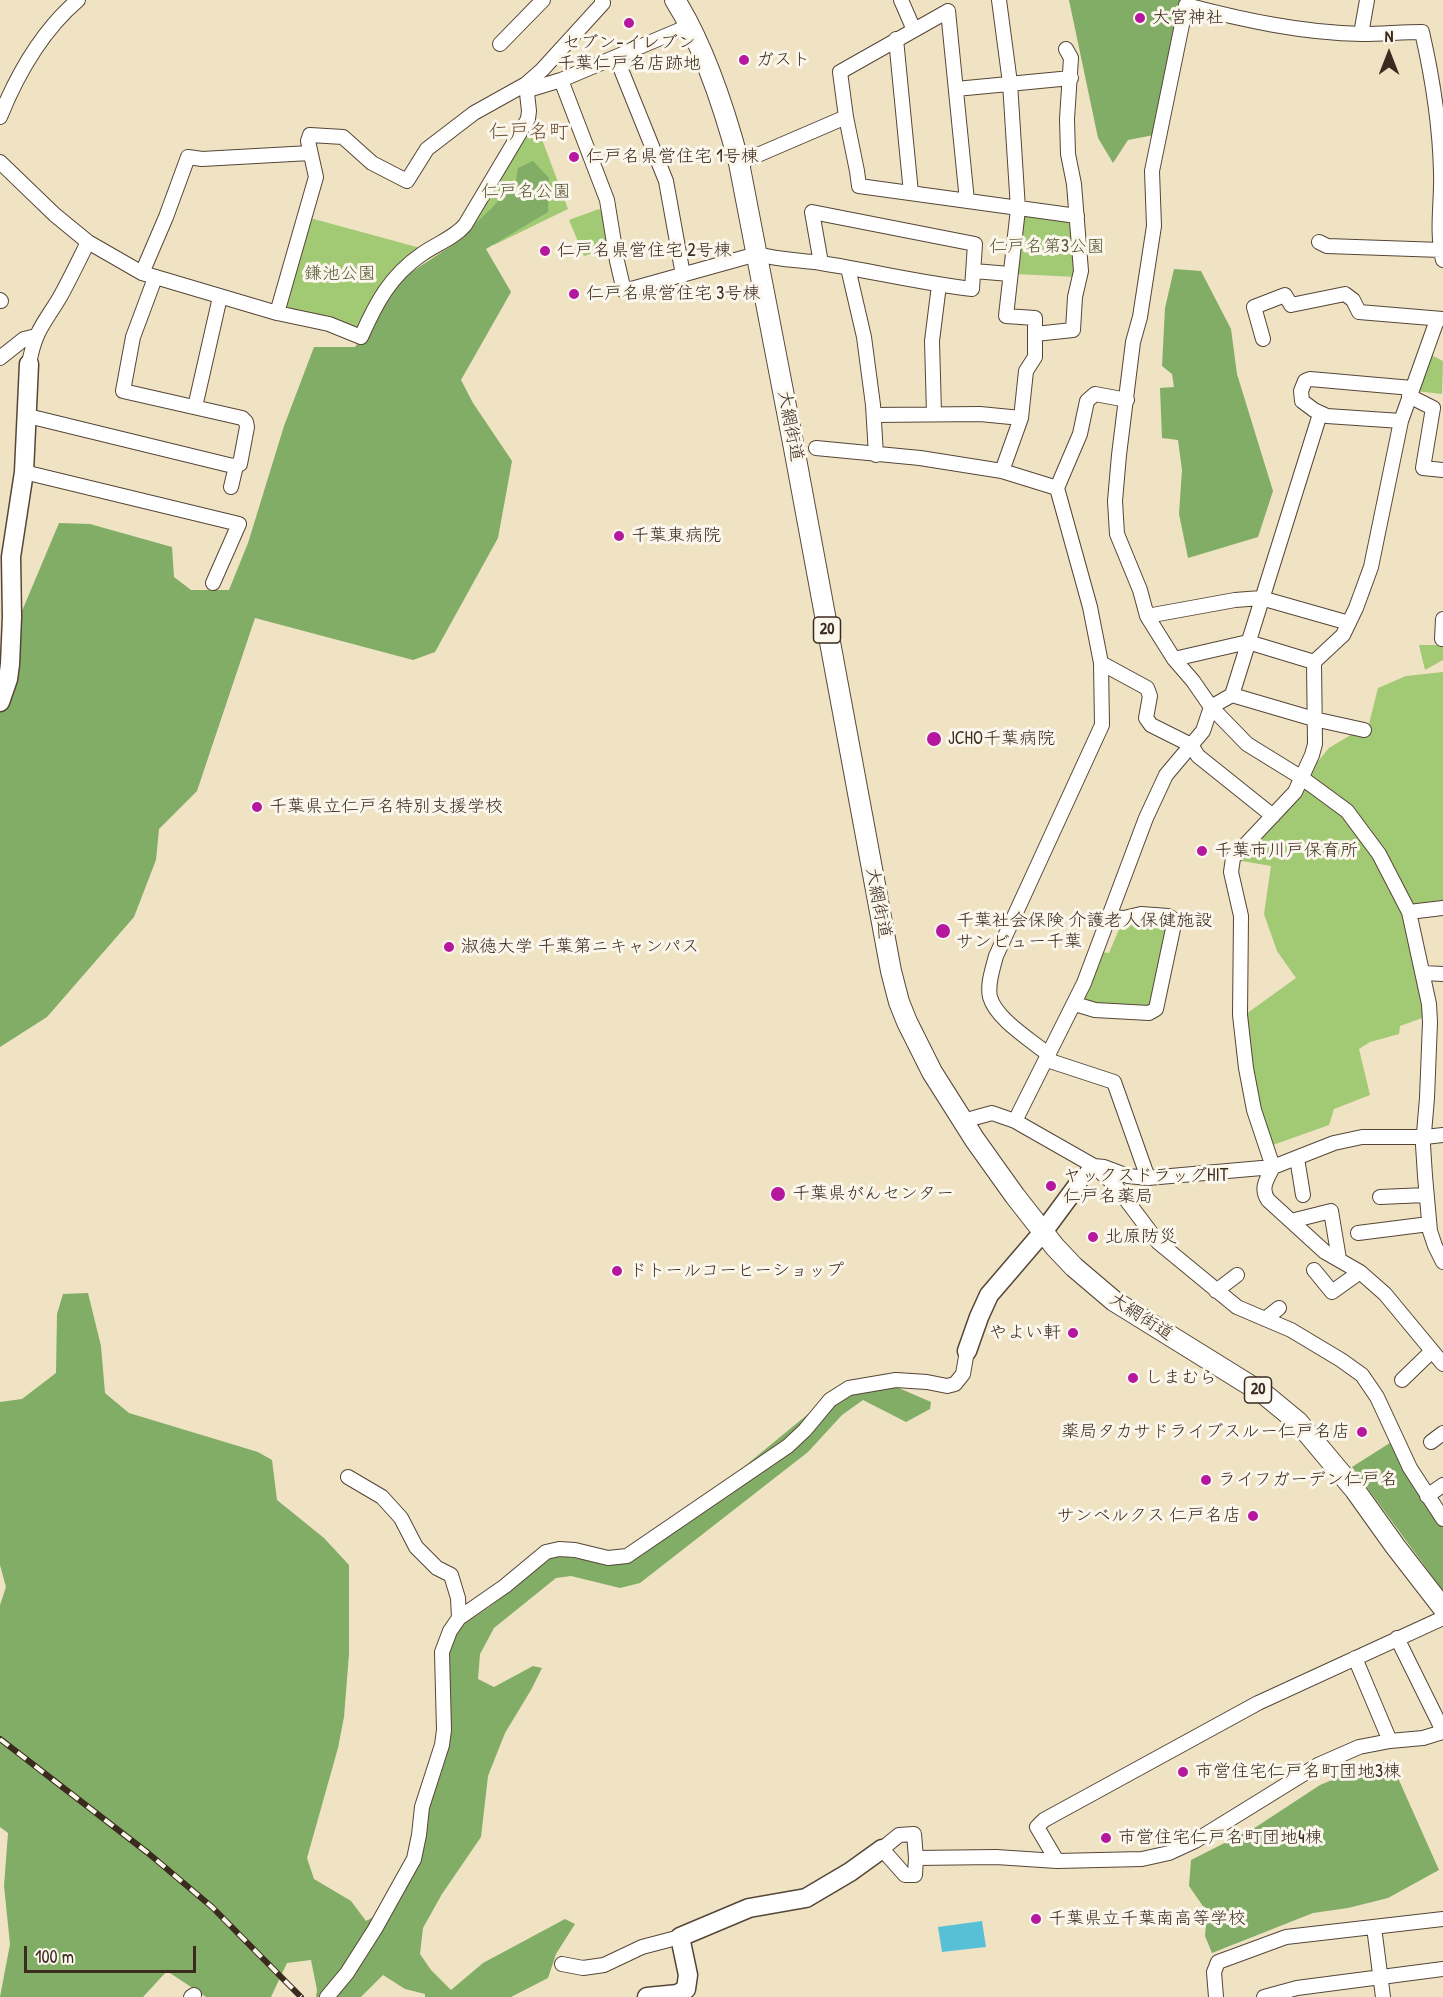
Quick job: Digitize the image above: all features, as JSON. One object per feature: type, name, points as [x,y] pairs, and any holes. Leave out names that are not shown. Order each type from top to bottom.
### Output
[{"type":"main road","name":"大網街道","points":[[675,0],[703,56],[739,163],[891,971],[907,1022],[932,1072],[963,1121],[1015,1196],[1074,1267],[1114,1301],[1264,1394],[1298,1422],[1355,1490],[1443,1608]]},
{"type":"street","points":[[0,117],[7,99],[36,49],[58,20],[78,0]]},
{"type":"street","points":[[500,44],[543,0]]},
{"type":"street","points":[[0,162],[55,215],[88,242],[149,276],[277,313],[329,324],[361,337],[370,315],[390,282],[419,256],[459,232],[465,225],[528,119],[527,87],[603,3],[602,0]]},
{"type":"street","points":[[901,0],[914,30]]},
{"type":"street","points":[[999,0],[1010,83],[1018,209],[1006,316],[1035,318],[1035,357],[1026,371],[1021,418],[1002,471]]},
{"type":"street","points":[[1361,34],[1367,0]]},
{"type":"street","points":[[1319,242],[1327,246],[1442,255],[1439,224],[1442,176],[1440,124],[1422,32],[1361,34],[1315,30],[1252,21],[1186,5],[1152,171],[1154,226],[1140,317],[1133,342],[1114,501],[1117,534],[1148,616],[1174,659],[1211,707],[1247,744],[1302,778],[1347,811],[1365,834],[1396,885],[1408,912],[1429,1004],[1425,1176],[1429,1224],[1434,1246],[1442,1258]]},
{"type":"street","points":[[967,201],[948,11],[840,72],[859,186],[1018,209],[1077,216]]},
{"type":"street","points":[[277,313],[316,177],[308,141],[310,135],[343,137],[372,163],[406,181],[427,149],[474,113],[527,87],[561,80],[689,26]]},
{"type":"street","points":[[896,39],[911,193]]},
{"type":"street","points":[[1035,334],[1073,330],[1075,297],[1081,271],[1074,184],[1068,154],[1067,119],[1071,58],[1066,49]]},
{"type":"street","points":[[616,57],[666,181],[683,274]]},
{"type":"street","points":[[956,88],[1071,78]]},
{"type":"street","points":[[561,80],[607,200],[624,291],[757,254],[769,258],[821,263],[972,289],[975,244],[812,212],[821,263]]},
{"type":"street","points":[[739,163],[846,117]]},
{"type":"street","points":[[231,487],[236,466],[240,464],[246,422],[242,418],[123,390],[133,337],[166,217],[188,157],[202,159],[310,153]]},
{"type":"street","points":[[0,702],[12,617],[11,557],[24,472],[29,364],[42,322],[59,298],[88,242]]},
{"type":"street","points":[[848,268],[864,337],[874,415],[876,455]]},
{"type":"street","points":[[974,271],[1010,274]]},
{"type":"street","points":[[934,414],[932,341],[939,285]]},
{"type":"street","points":[[1263,339],[1254,306],[1285,295],[1291,305],[1345,294],[1353,300],[1359,312],[1440,320],[1401,421],[1371,567],[1343,634],[1314,662],[1315,744],[1302,778],[1295,792],[1233,858],[1230,866],[1241,916],[1240,1015],[1246,1068],[1254,1110],[1273,1167],[1263,1188],[1264,1193],[1268,1200],[1325,1252],[1360,1272],[1385,1294],[1443,1364]]},
{"type":"street","points":[[195,407],[220,297]]},
{"type":"street","points":[[0,358],[24,339],[36,336]]},
{"type":"street","points":[[1401,421],[1320,414],[1302,401],[1301,391],[1305,381],[1310,379],[1411,392],[1433,408],[1423,468],[1443,470]]},
{"type":"street","points":[[1127,399],[1095,394],[1088,401],[1080,434],[1056,488],[1090,607],[1101,663],[1102,725],[996,956],[991,976],[990,995],[996,1011],[1048,1058],[1114,1082],[1148,1178]]},
{"type":"street","points":[[874,415],[980,414],[1021,418]]},
{"type":"street","points":[[1015,1121],[1075,1004],[1146,818],[1166,775],[1203,730],[1211,707],[1232,695],[1320,414]]},
{"type":"street","points":[[28,416],[236,466]]},
{"type":"street","points":[[816,448],[920,458],[1002,471],[1056,488]]},
{"type":"street","points":[[24,472],[239,524]]},
{"type":"street","points":[[213,583],[246,510]]},
{"type":"street","points":[[1148,616],[1234,600],[1261,598],[1349,623]]},
{"type":"street","points":[[1439,639],[1443,619]]},
{"type":"street","points":[[1174,659],[1248,642],[1314,662]]},
{"type":"street","points":[[1101,663],[1147,688],[1150,696],[1146,718],[1151,725],[1191,745],[1198,756],[1274,816]]},
{"type":"street","points":[[1232,695],[1365,730]]},
{"type":"street","points":[[1408,912],[1443,908]]},
{"type":"street","points":[[1075,1004],[1095,1010],[1149,1013],[1156,1009],[1174,924],[1173,919],[1168,916],[1141,914],[1124,918],[1109,917]]},
{"type":"street","points":[[1423,973],[1443,974]]},
{"type":"street","points":[[963,1121],[992,1113],[1015,1121],[1094,1167],[1115,1185],[1158,1242],[1237,1307],[1291,1330],[1341,1360],[1362,1376],[1377,1396],[1410,1468],[1443,1519]]},
{"type":"street","points":[[327,1997],[347,1973],[375,1929],[414,1859],[420,1834],[422,1807],[439,1758],[444,1730],[442,1652],[447,1635],[459,1618],[505,1586],[546,1552],[559,1549],[575,1550],[608,1558],[627,1556],[788,1446],[830,1400],[849,1388],[896,1380],[947,1386],[955,1383],[963,1374],[967,1351],[989,1296],[1043,1232],[1087,1172],[1094,1167],[1104,1167],[1128,1176],[1148,1178],[1273,1167],[1334,1143],[1362,1137],[1443,1135]]},
{"type":"street","points":[[1297,1158],[1303,1195]]},
{"type":"street","points":[[1425,1176],[1439,1176]]},
{"type":"street","points":[[1380,1197],[1426,1195]]},
{"type":"street","points":[[1291,1221],[1331,1211],[1339,1259]]},
{"type":"street","points":[[1358,1233],[1429,1224]]},
{"type":"street","points":[[1314,1270],[1332,1292],[1360,1272]]},
{"type":"street","points":[[1216,1290],[1237,1275]]},
{"type":"street","points":[[1265,1319],[1279,1308]]},
{"type":"street","points":[[1402,1380],[1432,1351]]},
{"type":"street","points":[[1341,1360],[1353,1353]]},
{"type":"street","points":[[1431,1442],[1443,1433]]},
{"type":"street","points":[[348,1477],[382,1497],[401,1518],[416,1547],[437,1568],[451,1575],[458,1598],[459,1618]]},
{"type":"street","points":[[1427,1496],[1443,1485]]},
{"type":"street","points":[[1057,1861],[1037,1827],[1044,1820],[1258,1703],[1443,1618]]},
{"type":"street","points":[[916,1858],[996,1857],[1057,1861],[1142,1859],[1169,1853],[1196,1841],[1318,1766],[1359,1747],[1423,1738],[1443,1731],[1397,1638]]},
{"type":"street","points":[[1355,1659],[1390,1741]]},
{"type":"street","points":[[562,1965],[583,1968],[604,1965],[642,1947],[680,1937],[749,1908],[806,1898],[850,1872],[899,1835],[914,1834],[915,1875],[905,1875],[882,1849]]},
{"type":"street","points":[[1216,1997],[1214,1972],[1218,1962],[1286,1937],[1443,1919]]},
{"type":"street","points":[[1374,1927],[1383,1997]]},
{"type":"street","points":[[647,1997],[678,1994],[686,1989],[688,1975],[680,1937]]},
{"type":"street","points":[[1264,1997],[1297,1988],[1443,1969]]},
{"type":"green space","points":[[1069,0],[1184,0],[1159,134],[1128,140],[1113,163],[1098,138]]},
{"type":"green space","name":"仁戸名公園","points":[[534,118],[568,209],[494,245],[471,223]]},
{"type":"green space","points":[[533,161],[549,178],[548,212],[486,249],[511,292],[461,380],[473,403],[512,461],[498,538],[435,652],[413,660],[255,618],[197,791],[159,829],[156,860],[134,917],[47,1017],[0,1047],[0,699],[22,611],[59,523],[90,524],[172,547],[174,577],[191,590],[229,590],[248,543],[284,426],[314,347],[355,347],[404,277],[451,246],[492,208],[516,180],[518,168]]},
{"type":"green space","points":[[599,209],[602,211],[609,248],[584,256],[569,220]]},
{"type":"green space","name":"仁戸名第3公園","points":[[1024,216],[1071,222],[1076,277],[1016,274]]},
{"type":"green space","name":"鎌池公園","points":[[310,218],[424,249],[361,333],[288,311],[286,306]]},
{"type":"green space","points":[[1174,269],[1201,271],[1231,329],[1237,374],[1273,491],[1258,537],[1188,558],[1179,514],[1182,470],[1178,440],[1162,438],[1160,388],[1174,387],[1172,374],[1162,366],[1165,308]]},
{"type":"green space","points":[[1431,355],[1443,361],[1442,394],[1416,391]]},
{"type":"green space","points":[[1419,645],[1443,645],[1443,660],[1425,670]]},
{"type":"green space","points":[[1443,672],[1443,905],[1405,909],[1425,1017],[1400,1026],[1399,1034],[1370,1042],[1359,1049],[1370,1095],[1334,1109],[1329,1125],[1270,1146],[1256,1102],[1246,1014],[1296,978],[1277,951],[1264,914],[1271,866],[1236,860],[1329,748],[1369,724],[1378,688],[1406,676]]},
{"type":"green space","points":[[1140,918],[1170,922],[1151,1004],[1145,1008],[1098,1003],[1084,999],[1101,952],[1109,953],[1122,922]]},
{"type":"green space","points":[[88,1293],[101,1346],[105,1393],[129,1413],[258,1452],[272,1460],[277,1500],[324,1538],[349,1565],[349,1654],[344,1717],[338,1748],[307,1858],[314,1879],[351,1901],[366,1921],[393,1907],[423,1852],[428,1812],[451,1731],[447,1635],[489,1607],[555,1555],[587,1560],[638,1554],[836,1391],[871,1376],[931,1402],[930,1409],[906,1422],[863,1400],[842,1415],[808,1452],[640,1583],[620,1588],[571,1576],[556,1578],[494,1628],[480,1654],[478,1679],[494,1687],[533,1666],[542,1668],[505,1733],[488,1776],[481,1837],[442,1894],[423,1928],[420,1954],[431,1970],[451,1990],[483,1963],[565,1919],[575,1924],[556,1954],[548,1978],[511,1997],[425,1997],[425,1994],[405,1989],[383,1975],[361,1997],[316,1997],[317,1990],[311,1960],[287,1963],[271,1997],[206,1997],[167,1971],[143,1997],[0,1997],[10,1944],[4,1886],[8,1833],[0,1827],[0,1605],[6,1587],[0,1565],[0,1402],[22,1399],[56,1373],[57,1314],[63,1294]]},
{"type":"green space","points":[[1393,1441],[1443,1525],[1443,1591],[1352,1467]]},
{"type":"green space","points":[[1390,1760],[1439,1870],[1388,1898],[1348,1908],[1313,1913],[1212,1953],[1205,1936],[1207,1912],[1189,1886],[1191,1860],[1256,1827],[1320,1785],[1351,1772]]},
{"type":"water","points":[[982,1921],[986,1947],[942,1952],[938,1927]]},
{"type":"railway","points":[[0,1739],[148,1853],[212,1907],[301,1997]]},
{"type":"place","name":"大宮神社","points":[[1140,18]]},
{"type":"place","name":"セブン-イレブン 千葉仁戸名店跡地","points":[[629,23]]},
{"type":"place","name":"ガスト","points":[[744,60]]},
{"type":"place","name":"仁戸名県営住宅 1号棟","points":[[574,157]]},
{"type":"place","name":"仁戸名県営住宅 2号棟","points":[[545,251]]},
{"type":"place","name":"仁戸名県営住宅 3号棟","points":[[574,294]]},
{"type":"place","name":"千葉東病院","points":[[619,536]]},
{"type":"place","name":"JCHO千葉病院","points":[[934,739]]},
{"type":"place","name":"千葉県立仁戸名特別支援学校","points":[[257,807]]},
{"type":"place","name":"千葉市川戸保育所","points":[[1202,851]]},
{"type":"place","name":"千葉社会保険 介護老人保健施設 サンビュー千葉","points":[[943,931]]},
{"type":"place","name":"淑徳大学 千葉第ニキャンパス","points":[[449,947]]},
{"type":"place","name":"ヤックスドラッグHIT 仁戸名薬局","points":[[1051,1186]]},
{"type":"place","name":"千葉県がんセンター","points":[[778,1194]]},
{"type":"place","name":"北原防災","points":[[1093,1237]]},
{"type":"place","name":"ドトールコーヒーショップ","points":[[617,1271]]},
{"type":"place","name":"やよい軒","points":[[1073,1333]]},
{"type":"place","name":"しまむら","points":[[1133,1378]]},
{"type":"place","name":"薬局タカサドライブスルー仁戸名店","points":[[1362,1432]]},
{"type":"place","name":"ライフガーデン仁戸名","points":[[1206,1480]]},
{"type":"place","name":"サンベルクス 仁戸名店","points":[[1253,1516]]},
{"type":"place","name":"市営住宅仁戸名町団地3棟","points":[[1183,1772]]},
{"type":"place","name":"市営住宅仁戸名町団地4棟","points":[[1106,1838]]},
{"type":"place","name":"千葉県立千葉南高等学校","points":[[1036,1919]]},
{"type":"district","name":"仁戸名町","points":[[529,133]]}]
